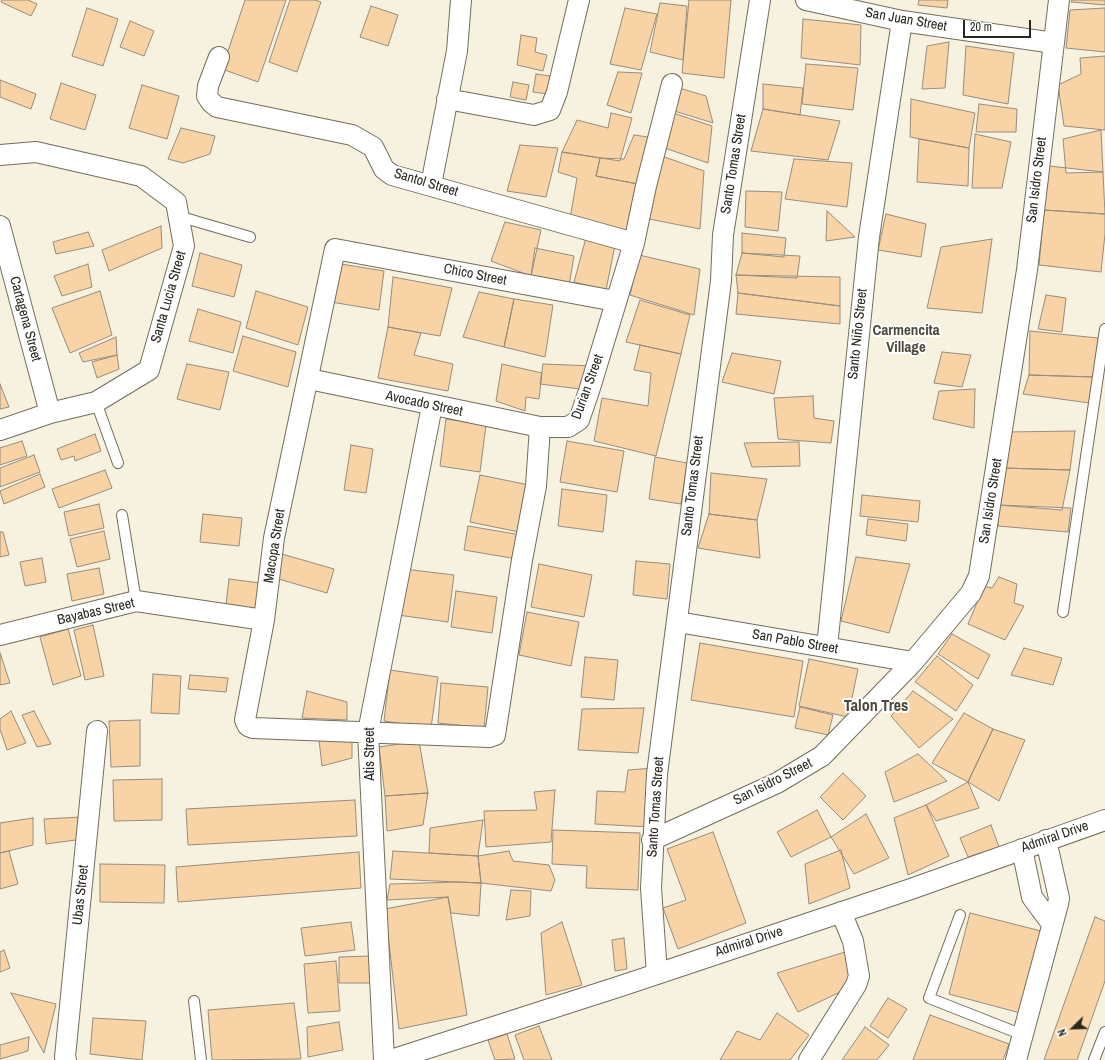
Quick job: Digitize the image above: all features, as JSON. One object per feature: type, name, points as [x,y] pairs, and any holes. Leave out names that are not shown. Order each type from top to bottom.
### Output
[{"type":"street","points":[[431,185],[457,51],[462,0]]},
{"type":"street","points":[[447,99],[534,115],[550,110],[557,92],[579,0]]},
{"type":"street","name":"Santo Tomas Street","points":[[657,974],[651,888],[652,840],[658,767],[678,622],[695,466],[721,281],[723,235],[760,0]]},
{"type":"street","name":"San Juan Street","points":[[806,0],[902,21],[1054,42]]},
{"type":"street","name":"San Isidro Street","points":[[652,840],[777,783],[822,756],[913,662],[971,593],[979,576],[1027,270],[1059,0]]},
{"type":"street","name":"Santo Niño Street","points":[[827,648],[869,237],[902,21]]},
{"type":"street","name":"Santol Street","points":[[219,57],[208,86],[207,96],[217,107],[352,135],[373,147],[384,169],[392,175],[634,243]]},
{"type":"street","name":"Durian Street","points":[[540,426],[568,427],[579,420],[634,243],[646,186],[672,84]]},
{"type":"street","name":"Santa Lucia Street","points":[[0,156],[36,152],[141,176],[176,202],[184,246],[149,370],[96,402],[50,413],[0,430]]},
{"type":"street","name":"Cartagena Street","points":[[0,226],[50,413]]},
{"type":"street","name":"Chico Street","points":[[335,249],[615,301]]},
{"type":"street","name":"Macopa Street","points":[[335,249],[309,379],[274,538],[264,620],[245,720],[248,726],[253,728],[368,732]]},
{"type":"street","name":"Avocado Street","points":[[309,379],[432,406],[540,426]]},
{"type":"street","name":"Atis Street","points":[[384,1060],[368,732],[432,406]]},
{"type":"street","points":[[368,732],[489,737],[495,735],[522,560],[536,486],[540,426]]},
{"type":"street","name":"Bayabas Street","points":[[0,635],[136,601],[264,620]]},
{"type":"street","name":"San Pablo Street","points":[[678,622],[913,662]]},
{"type":"street","name":"Ubas Street","points":[[66,1060],[97,730]]},
{"type":"street","name":"Admiral Drive","points":[[392,1060],[657,974],[1105,820]]},
{"type":"street","points":[[1016,1060],[1059,898],[1046,840]]},
{"type":"street","points":[[1022,848],[1032,897],[1052,924]]},
{"type":"street","points":[[809,1060],[856,985],[859,976],[853,941],[841,912]]},
{"type":"lane","points":[[178,216],[250,237]]},
{"type":"lane","points":[[1063,612],[1105,329]]},
{"type":"lane","points":[[96,402],[118,463]]},
{"type":"lane","points":[[122,515],[136,601]]},
{"type":"lane","points":[[960,915],[929,998],[1023,1035]]},
{"type":"lane","points":[[194,1001],[201,1060]]},
{"type":"lane","points":[[1094,1060],[1105,1032]]},
{"type":"building","points":[[2,0],[28,0],[37,4],[31,16],[1,2]]},
{"type":"building","points":[[245,0],[286,0],[258,82],[222,69]]},
{"type":"building","points":[[290,0],[315,0],[321,2],[297,72],[269,62]]},
{"type":"building","points":[[689,0],[731,0],[724,78],[682,73]]},
{"type":"building","points":[[919,0],[948,0],[947,8],[918,5]]},
{"type":"building","points":[[1072,0],[1105,0],[1105,5],[1071,2]]},
{"type":"building","points":[[660,3],[687,6],[683,60],[650,52]]},
{"type":"building","points":[[371,6],[398,15],[388,46],[360,37]]},
{"type":"building","points":[[87,8],[118,19],[103,66],[72,56]]},
{"type":"building","points":[[625,8],[657,14],[641,70],[610,64]]},
{"type":"building","points":[[1105,8],[1105,52],[1066,48],[1070,10]]},
{"type":"building","points":[[803,19],[861,25],[860,65],[801,58]]},
{"type":"building","points":[[130,21],[154,31],[144,56],[120,47]]},
{"type":"building","points":[[521,35],[537,38],[535,52],[547,55],[543,71],[517,65]]},
{"type":"building","points":[[949,42],[945,88],[922,89],[927,46]]},
{"type":"building","points":[[966,46],[1014,53],[1008,104],[963,95]]},
{"type":"building","points":[[1105,56],[1105,130],[1064,126],[1058,85],[1081,74],[1080,58]]},
{"type":"building","points":[[806,64],[858,68],[853,110],[802,104]]},
{"type":"building","points":[[618,72],[642,73],[631,113],[607,105]]},
{"type":"building","points":[[536,74],[550,76],[548,94],[533,92]]},
{"type":"building","points":[[0,80],[36,94],[31,109],[0,97]]},
{"type":"building","points":[[513,82],[529,85],[526,100],[510,97]]},
{"type":"building","points":[[61,83],[96,95],[85,130],[50,119]]},
{"type":"building","points":[[763,84],[803,88],[800,115],[763,109]]},
{"type":"building","points":[[142,85],[179,96],[167,139],[129,128]]},
{"type":"building","points":[[676,87],[706,96],[713,123],[668,109]]},
{"type":"building","points":[[911,99],[975,113],[969,148],[910,137]]},
{"type":"building","points":[[979,104],[1017,109],[1016,132],[976,132]]},
{"type":"building","points":[[763,109],[840,121],[828,160],[751,151]]},
{"type":"building","points":[[667,111],[712,126],[708,163],[662,147]]},
{"type":"building","points":[[611,113],[632,118],[620,161],[562,152],[577,120],[608,128]]},
{"type":"building","points":[[181,128],[215,136],[210,154],[183,163],[168,159]]},
{"type":"building","points":[[1101,130],[1103,172],[1066,173],[1063,139]]},
{"type":"building","points":[[975,134],[1011,142],[1002,188],[972,188]]},
{"type":"building","points":[[634,135],[655,138],[643,185],[596,176],[600,158],[624,159]]},
{"type":"building","points":[[919,139],[969,148],[968,186],[917,182]]},
{"type":"building","points":[[520,145],[558,148],[546,197],[507,191]]},
{"type":"building","points":[[562,152],[600,158],[596,176],[643,185],[627,232],[569,224],[577,178],[558,172]]},
{"type":"building","points":[[659,155],[704,171],[700,229],[649,219]]},
{"type":"building","points":[[794,159],[852,163],[847,207],[785,199]]},
{"type":"building","points":[[1049,166],[1103,172],[1105,214],[1044,210]]},
{"type":"building","points":[[746,191],[782,192],[778,231],[745,227]]},
{"type":"building","points":[[1044,210],[1105,214],[1105,234],[1101,272],[1039,265]]},
{"type":"building","points":[[827,211],[855,237],[826,241]]},
{"type":"building","points":[[886,214],[926,224],[921,257],[878,250]]},
{"type":"building","points":[[505,222],[541,230],[531,276],[491,261]]},
{"type":"building","points":[[161,226],[162,248],[109,271],[102,250]]},
{"type":"building","points":[[88,232],[94,246],[56,254],[53,242]]},
{"type":"building","points":[[742,233],[786,238],[784,257],[742,253]]},
{"type":"building","points":[[587,234],[615,245],[606,290],[574,282]]},
{"type":"building","points":[[992,239],[982,313],[927,308],[941,247]]},
{"type":"building","points":[[535,248],[574,256],[569,286],[531,276]]},
{"type":"building","points":[[200,253],[242,265],[234,297],[192,286]]},
{"type":"building","points":[[742,253],[800,256],[797,278],[736,275]]},
{"type":"building","points":[[639,255],[700,269],[694,315],[630,295]]},
{"type":"building","points":[[88,264],[92,287],[62,296],[54,276]]},
{"type":"building","points":[[341,264],[384,271],[379,310],[331,302]]},
{"type":"building","points":[[736,275],[840,277],[840,306],[738,293]]},
{"type":"building","points":[[393,277],[452,288],[440,336],[388,327]]},
{"type":"building","points":[[100,291],[112,335],[70,353],[52,308]]},
{"type":"building","points":[[256,291],[308,307],[298,345],[246,328]]},
{"type":"building","points":[[479,292],[514,299],[504,347],[463,337]]},
{"type":"building","points":[[738,293],[840,306],[840,324],[736,314]]},
{"type":"building","points":[[1046,295],[1066,298],[1062,332],[1038,329]]},
{"type":"building","points":[[514,299],[553,305],[545,357],[504,347]]},
{"type":"building","points":[[640,300],[690,315],[681,354],[626,342]]},
{"type":"building","points":[[198,309],[241,322],[233,353],[189,341]]},
{"type":"building","points":[[388,327],[421,333],[414,355],[453,364],[448,391],[378,378]]},
{"type":"building","points":[[1030,331],[1098,338],[1094,377],[1029,375]]},
{"type":"building","points":[[243,336],[296,352],[288,387],[233,371]]},
{"type":"building","points":[[116,337],[117,355],[83,362],[79,353]]},
{"type":"building","points":[[640,345],[681,354],[656,456],[594,441],[602,398],[648,406],[651,373],[634,370]]},
{"type":"building","points":[[942,352],[971,355],[962,387],[934,383]]},
{"type":"building","points":[[732,353],[781,361],[774,394],[722,382]]},
{"type":"building","points":[[117,355],[119,369],[97,378],[92,362]]},
{"type":"building","points":[[187,364],[229,372],[220,410],[177,399]]},
{"type":"building","points":[[502,364],[542,373],[539,399],[526,397],[525,411],[496,401]]},
{"type":"building","points":[[543,364],[595,366],[588,390],[540,384]]},
{"type":"building","points":[[1029,375],[1094,377],[1090,403],[1023,394]]},
{"type":"building","points":[[0,384],[9,407],[0,409]]},
{"type":"building","points":[[975,389],[974,428],[933,419],[939,391]]},
{"type":"building","points":[[813,396],[814,418],[834,421],[831,443],[778,439],[774,398]]},
{"type":"building","points":[[446,419],[486,425],[480,472],[440,466]]},
{"type":"building","points":[[1075,431],[1070,470],[1003,468],[1006,432]]},
{"type":"building","points":[[95,434],[101,451],[75,461],[74,456],[61,460],[57,449]]},
{"type":"building","points":[[22,441],[27,456],[0,465],[0,448]]},
{"type":"building","points":[[567,441],[624,451],[617,492],[560,482]]},
{"type":"building","points":[[799,442],[800,466],[752,467],[744,443]]},
{"type":"building","points":[[351,445],[373,449],[366,493],[344,490]]},
{"type":"building","points":[[34,455],[40,472],[0,487],[0,468]]},
{"type":"building","points":[[655,457],[687,463],[681,504],[649,499]]},
{"type":"building","points":[[1003,468],[1070,470],[1062,510],[998,505]]},
{"type":"building","points":[[105,470],[112,488],[59,508],[52,489]]},
{"type":"building","points":[[711,473],[767,479],[757,520],[709,514]]},
{"type":"building","points":[[40,474],[45,487],[4,504],[0,491]]},
{"type":"building","points":[[480,475],[529,485],[519,532],[470,522]]},
{"type":"building","points":[[562,489],[607,495],[603,532],[558,526]]},
{"type":"building","points":[[862,495],[920,501],[918,522],[860,516]]},
{"type":"building","points":[[99,504],[104,528],[69,536],[64,512]]},
{"type":"building","points":[[998,505],[1071,508],[1068,532],[998,526]]},
{"type":"building","points":[[203,514],[242,518],[239,546],[200,542]]},
{"type":"building","points":[[709,514],[757,520],[760,558],[698,548]]},
{"type":"building","points":[[868,519],[908,524],[906,541],[866,535]]},
{"type":"building","points":[[468,526],[521,535],[517,559],[464,550]]},
{"type":"building","points":[[104,531],[110,559],[77,567],[70,539]]},
{"type":"building","points":[[0,532],[3,532],[9,555],[0,557]]},
{"type":"building","points":[[282,554],[334,569],[327,593],[275,578]]},
{"type":"building","points":[[856,557],[910,564],[889,633],[841,621]]},
{"type":"building","points":[[42,558],[46,582],[25,586],[20,562]]},
{"type":"building","points":[[636,561],[670,564],[667,599],[633,595]]},
{"type":"building","points":[[539,564],[592,575],[584,617],[531,607]]},
{"type":"building","points":[[99,568],[104,594],[72,601],[67,574]]},
{"type":"building","points":[[404,569],[454,575],[448,622],[398,615]]},
{"type":"building","points":[[999,577],[1017,584],[1014,603],[1024,606],[1005,640],[968,624],[984,586],[992,588]]},
{"type":"building","points":[[229,579],[260,583],[256,609],[226,605]]},
{"type":"building","points":[[456,591],[497,597],[492,633],[451,627]]},
{"type":"building","points":[[527,612],[579,622],[571,666],[519,655]]},
{"type":"building","points":[[93,625],[104,676],[85,680],[74,630]]},
{"type":"building","points":[[68,629],[81,676],[53,685],[40,637]]},
{"type":"building","points":[[952,634],[990,655],[978,679],[938,654]]},
{"type":"building","points":[[700,643],[803,661],[794,717],[691,700]]},
{"type":"building","points":[[1024,648],[1062,658],[1053,685],[1011,675]]},
{"type":"building","points":[[0,653],[10,683],[0,685]]},
{"type":"building","points":[[937,656],[973,685],[956,711],[915,682]]},
{"type":"building","points":[[585,657],[618,660],[614,700],[581,697]]},
{"type":"building","points":[[809,659],[858,669],[848,717],[799,706]]},
{"type":"building","points":[[390,670],[438,677],[431,728],[384,721]]},
{"type":"building","points":[[153,674],[181,676],[179,714],[151,713]]},
{"type":"building","points":[[190,675],[228,678],[226,692],[188,689]]},
{"type":"building","points":[[441,683],[488,687],[484,728],[438,723]]},
{"type":"building","points":[[307,691],[347,702],[347,720],[302,718]]},
{"type":"building","points":[[913,691],[953,719],[919,748],[891,716]]},
{"type":"building","points":[[800,707],[833,715],[828,735],[795,728]]},
{"type":"building","points":[[644,708],[638,753],[578,750],[582,709]]},
{"type":"building","points":[[11,711],[26,743],[7,750],[0,729],[0,719]]},
{"type":"building","points":[[34,711],[51,744],[37,747],[22,715]]},
{"type":"building","points":[[964,713],[993,729],[968,782],[932,763]]},
{"type":"building","points":[[140,720],[140,766],[111,767],[109,721]]},
{"type":"building","points":[[993,729],[1025,740],[999,801],[968,782]]},
{"type":"building","points":[[319,740],[352,741],[352,758],[322,766]]},
{"type":"building","points":[[419,741],[428,793],[385,796],[379,747]]},
{"type":"building","points":[[918,754],[947,781],[894,802],[885,772]]},
{"type":"building","points":[[654,768],[650,827],[595,824],[597,791],[625,792],[628,770]]},
{"type":"building","points":[[843,773],[866,796],[843,820],[820,797]]},
{"type":"building","points":[[162,779],[162,820],[114,821],[113,780]]},
{"type":"building","points":[[968,782],[979,808],[936,821],[926,805]]},
{"type":"building","points":[[555,790],[551,842],[486,847],[484,811],[537,810],[534,792]]},
{"type":"building","points":[[428,793],[423,825],[387,831],[385,796]]},
{"type":"building","points":[[355,800],[357,836],[188,845],[186,809]]},
{"type":"building","points":[[926,805],[949,856],[908,875],[894,818]]},
{"type":"building","points":[[817,810],[831,837],[791,857],[777,832]]},
{"type":"building","points":[[866,814],[889,858],[854,874],[831,837]]},
{"type":"building","points":[[81,817],[83,839],[46,844],[44,819]]},
{"type":"building","points":[[33,818],[33,845],[0,853],[0,823]]},
{"type":"building","points":[[483,820],[478,856],[429,853],[430,828]]},
{"type":"building","points":[[991,825],[999,847],[968,857],[960,838]]},
{"type":"building","points":[[553,830],[640,833],[638,890],[586,888],[587,866],[552,864]]},
{"type":"building","points":[[713,832],[746,923],[678,949],[663,908],[686,900],[667,849]]},
{"type":"building","points":[[841,850],[850,888],[809,904],[805,864]]},
{"type":"building","points":[[9,851],[18,884],[0,889],[0,853]]},
{"type":"building","points":[[393,851],[478,856],[481,883],[390,879]]},
{"type":"building","points":[[509,851],[513,861],[549,865],[555,880],[551,891],[481,883],[478,856]]},
{"type":"building","points":[[359,852],[361,888],[178,902],[176,867]]},
{"type":"building","points":[[100,864],[165,865],[164,903],[100,902]]},
{"type":"building","points":[[458,882],[481,883],[479,916],[451,913],[448,897],[387,900],[390,884]]},
{"type":"building","points":[[511,890],[531,891],[530,916],[506,920]]},
{"type":"building","points":[[448,897],[467,1015],[399,1029],[385,909]]},
{"type":"building","points":[[970,913],[1045,932],[1024,1014],[949,994]]},
{"type":"building","points":[[1095,917],[1105,921],[1105,981],[1077,1060],[1044,1060]]},
{"type":"building","points":[[351,922],[355,950],[305,956],[301,928]]},
{"type":"building","points":[[562,922],[582,985],[546,995],[541,933]]},
{"type":"building","points":[[624,938],[627,969],[615,971],[612,940]]},
{"type":"building","points":[[4,950],[10,968],[0,972],[0,952]]},
{"type":"building","points":[[845,952],[855,985],[798,1012],[777,973]]},
{"type":"building","points":[[370,956],[371,983],[339,983],[339,957]]},
{"type":"building","points":[[336,961],[340,1011],[308,1013],[304,964]]},
{"type":"building","points":[[11,993],[56,1004],[44,1053]]},
{"type":"building","points":[[888,998],[907,1009],[888,1038],[870,1026]]},
{"type":"building","points":[[294,1003],[301,1059],[212,1060],[208,1010]]},
{"type":"building","points":[[777,1013],[809,1035],[790,1060],[720,1060],[737,1031],[760,1040]]},
{"type":"building","points":[[930,1015],[1009,1044],[1003,1060],[913,1060]]},
{"type":"building","points":[[93,1018],[146,1021],[142,1060],[90,1054]]},
{"type":"building","points":[[339,1022],[343,1050],[308,1057],[307,1027]]},
{"type":"building","points":[[539,1026],[552,1060],[524,1060],[515,1035]]},
{"type":"building","points":[[865,1027],[889,1045],[877,1060],[842,1060]]},
{"type":"building","points":[[507,1034],[515,1059],[495,1060],[488,1040]]},
{"type":"building","points":[[29,1037],[28,1051],[0,1059],[0,1045]]},
{"type":"district","name":"Carmencita Village","points":[[906,340]]},
{"type":"district","name":"Talon Tres","points":[[876,707]]}]
